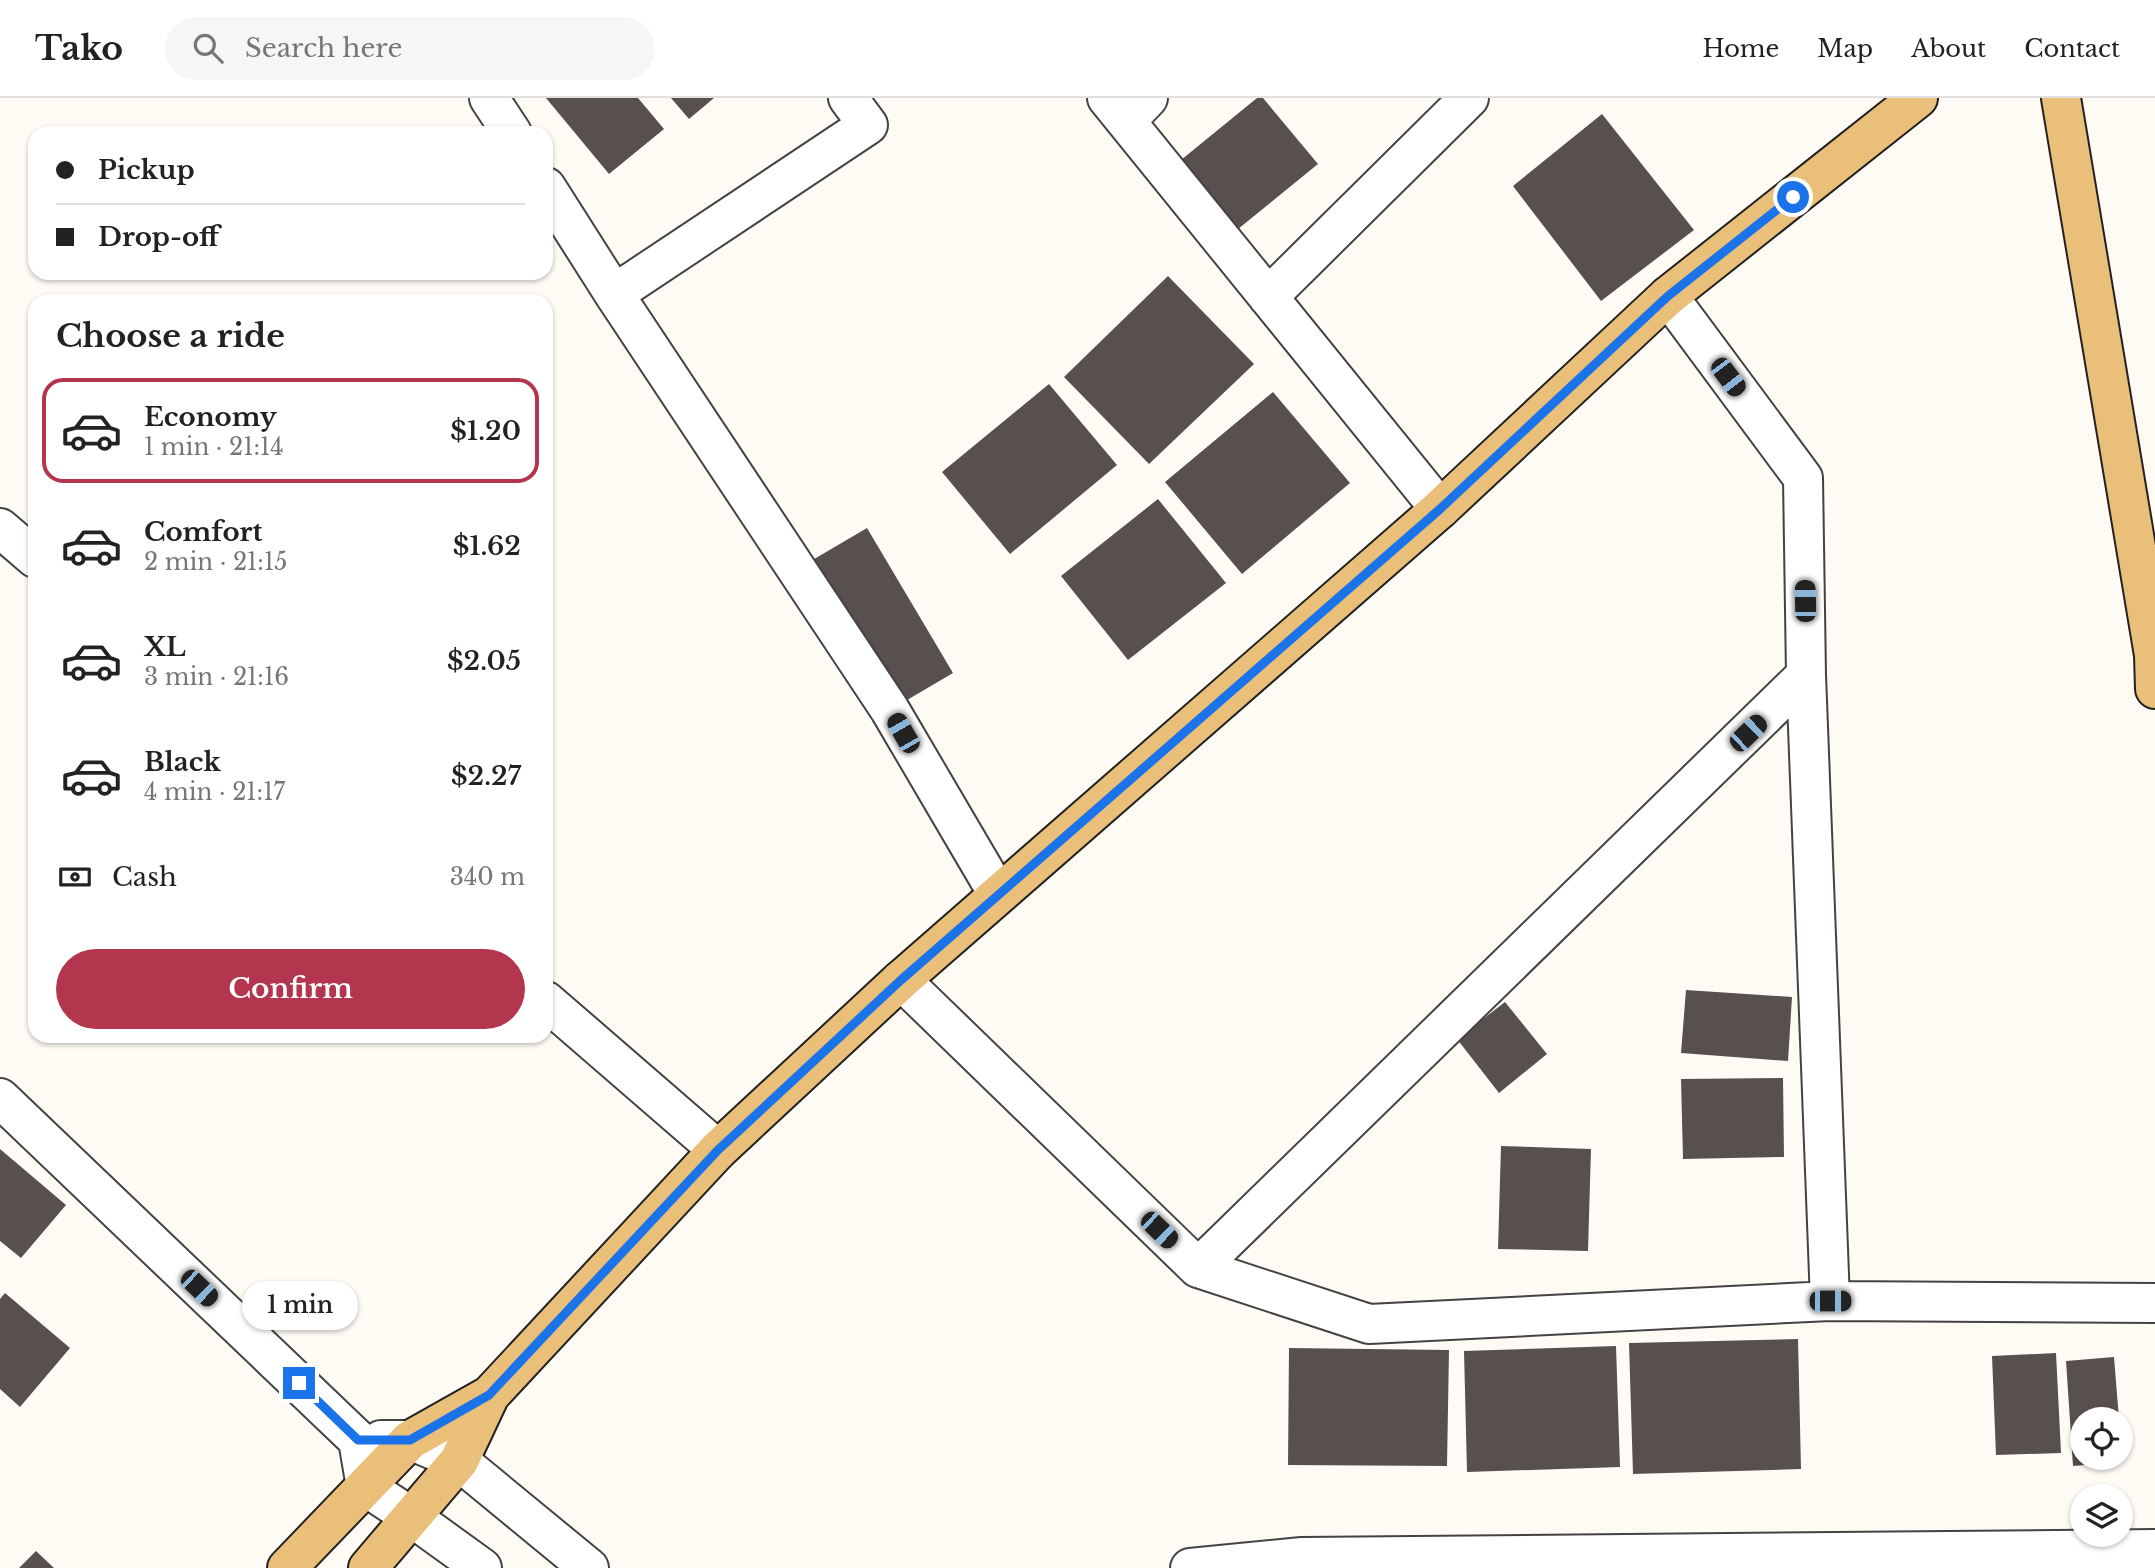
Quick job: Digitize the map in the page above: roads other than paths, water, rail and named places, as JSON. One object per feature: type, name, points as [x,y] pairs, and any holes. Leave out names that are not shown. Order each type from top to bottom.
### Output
[{"type":"main road","points":[[288,1568],[410,1440],[489,1395],[718,1150],[901,980],[1440,509],[1668,296],[1918,98]]},
{"type":"main road","points":[[2061,98],[2152,642],[2155,689]]},
{"type":"main road","points":[[368,1568],[460,1461],[489,1395]]},
{"type":"street","points":[[489,98],[507,126]]},
{"type":"street","points":[[614,294],[868,125],[848,98]]},
{"type":"street","points":[[1268,297],[1469,98]]},
{"type":"street","points":[[1127,106],[1268,297],[1440,509]]},
{"type":"street","points":[[553,198],[890,710],[998,894]]},
{"type":"street","points":[[1668,296],[1803,478],[1806,675],[1830,1301]]},
{"type":"street","points":[[0,528],[28,552]]},
{"type":"street","points":[[1198,1268],[1806,675]]},
{"type":"street","points":[[901,980],[1198,1268],[1369,1324],[1830,1301],[2155,1303]]},
{"type":"street","points":[[553,1007],[718,1150]]},
{"type":"street","points":[[0,1098],[358,1440],[366,1487],[482,1568]]},
{"type":"street","points":[[358,1440],[410,1440],[460,1461],[589,1568]]},
{"type":"street","points":[[1190,1568],[1302,1557],[2155,1549]]}]
